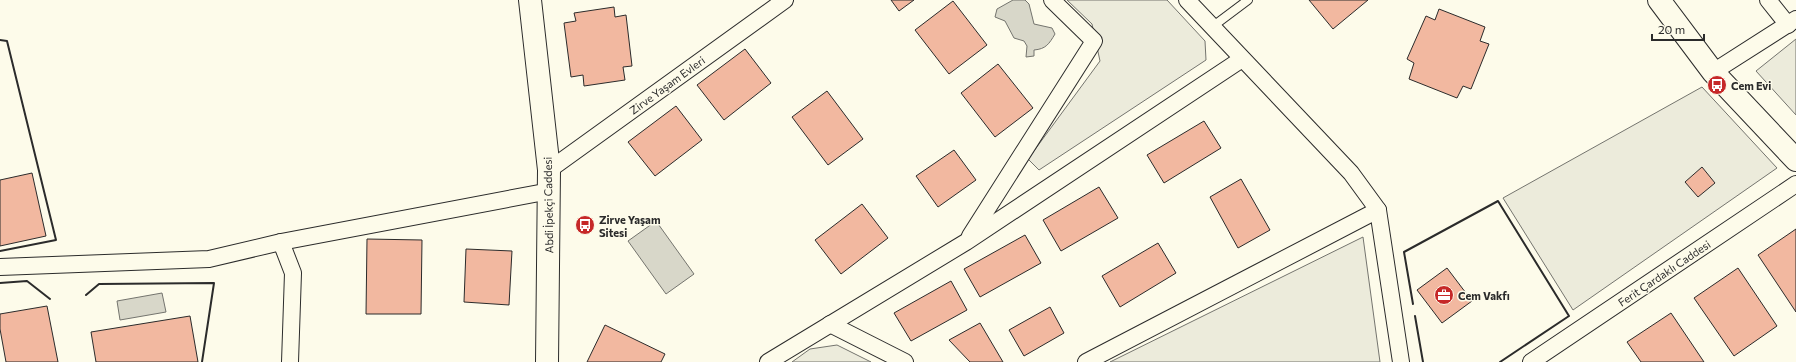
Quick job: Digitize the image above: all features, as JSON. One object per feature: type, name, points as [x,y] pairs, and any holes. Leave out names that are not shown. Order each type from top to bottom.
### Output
[{"type":"main road","name":"Abdi İpekçi Caddesi","points":[[530,0],[550,180],[547,362]]},
{"type":"main road","points":[[1659,0],[1713,72],[1796,160]]},
{"type":"street","name":"Zirve Yaşam Evleri","points":[[550,180],[785,0]]},
{"type":"street","points":[[966,242],[1094,41],[1052,0]]},
{"type":"street","points":[[1187,0],[1351,173],[1378,210],[1400,362]]},
{"type":"street","points":[[1713,72],[1792,22],[1768,0]]},
{"type":"street","points":[[768,362],[966,242],[1242,59]]},
{"type":"street","points":[[0,267],[209,259],[550,180]]},
{"type":"street","name":"Ferit Çardaklı Caddesi","points":[[1531,362],[1796,184]]},
{"type":"street","points":[[1086,362],[1378,210]]},
{"type":"street","points":[[282,242],[293,272],[290,362]]},
{"type":"street","points":[[830,324],[905,362]]},
{"type":"lane","points":[[1212,27],[1248,0]]},
{"type":"shaded area","points":[[1013,0],[1025,0],[1029,4],[1034,24],[1052,28],[1055,34],[1047,45],[1034,50],[1034,56],[1026,57],[1027,46],[1024,41],[1014,38],[1005,21],[995,17],[997,9]]},
{"type":"shaded area","points":[[1067,0],[1167,0],[1205,41],[1206,60],[1039,170],[1028,159],[1100,61],[1092,24]]},
{"type":"shaded area","points":[[1796,39],[1796,115],[1756,71]]},
{"type":"shaded area","points":[[1702,87],[1777,168],[1573,310],[1503,198]]},
{"type":"shaded area","points":[[656,221],[694,274],[666,294],[628,241]]},
{"type":"shaded area","points":[[1363,237],[1380,362],[1110,362]]},
{"type":"shaded area","points":[[162,293],[166,312],[120,320],[117,301]]},
{"type":"shaded area","points":[[837,345],[871,362],[792,362],[810,349]]},
{"type":"building","points":[[891,0],[914,0],[899,11]]},
{"type":"building","points":[[1309,0],[1368,0],[1333,29]]},
{"type":"building","points":[[953,1],[987,45],[949,74],[915,30]]},
{"type":"building","points":[[614,7],[615,17],[626,15],[632,66],[623,67],[625,80],[584,86],[583,75],[571,77],[564,23],[576,21],[574,13]]},
{"type":"building","points":[[1439,9],[1485,27],[1480,41],[1489,44],[1471,89],[1463,86],[1457,98],[1409,79],[1414,63],[1407,59],[1426,16],[1435,20]]},
{"type":"building","points":[[745,49],[771,83],[724,120],[697,85]]},
{"type":"building","points":[[998,64],[1033,108],[995,137],[961,93]]},
{"type":"building","points":[[827,91],[863,139],[828,165],[792,117]]},
{"type":"building","points":[[676,106],[702,140],[655,176],[628,142]]},
{"type":"building","points":[[1204,121],[1221,148],[1164,183],[1147,155]]},
{"type":"building","points":[[954,150],[976,180],[938,207],[916,176]]},
{"type":"building","points":[[1702,167],[1715,183],[1698,197],[1685,182]]},
{"type":"building","points":[[32,173],[46,236],[0,246],[0,180]]},
{"type":"building","points":[[1241,179],[1270,230],[1238,248],[1210,197]]},
{"type":"building","points":[[1099,187],[1118,218],[1061,251],[1043,220]]},
{"type":"building","points":[[862,204],[888,238],[841,274],[815,240]]},
{"type":"building","points":[[1796,229],[1796,312],[1758,255]]},
{"type":"building","points":[[1025,235],[1041,263],[980,297],[964,269]]},
{"type":"building","points":[[367,239],[422,240],[421,314],[366,314]]},
{"type":"building","points":[[1158,243],[1176,273],[1120,307],[1102,276]]},
{"type":"building","points":[[466,249],[512,251],[509,305],[464,302]]},
{"type":"building","name":"Cem Vakfı","points":[[1447,268],[1472,301],[1442,323],[1417,290]]},
{"type":"building","points":[[1738,268],[1777,326],[1734,356],[1694,298]]},
{"type":"building","points":[[951,281],[967,310],[911,341],[894,313]]},
{"type":"building","points":[[47,306],[58,362],[6,362],[0,329],[0,314]]},
{"type":"building","points":[[1050,307],[1064,333],[1024,356],[1009,330]]},
{"type":"building","points":[[1671,313],[1704,362],[1641,362],[1627,342]]},
{"type":"building","points":[[190,316],[198,362],[96,362],[91,332]]},
{"type":"building","points":[[980,323],[1003,362],[970,362],[949,340]]},
{"type":"building","points":[[605,325],[665,354],[661,362],[587,362]]},
{"type":"wall","points":[[0,40],[7,41],[56,240],[0,251]]},
{"type":"wall","points":[[1413,304],[1404,252],[1498,201],[1569,316],[1500,362]]},
{"type":"wall","points":[[0,283],[27,281],[50,299]]},
{"type":"wall","points":[[86,295],[99,284],[214,283],[202,362]]},
{"type":"wall","points":[[1415,316],[1423,362]]},
{"type":"place","name":"Cem Evi","points":[[1717,85]]},
{"type":"place","name":"Zirve Yaşam Sitesi","points":[[585,225]]},
{"type":"place","name":"Cem Vakfı","points":[[1444,295]]}]
